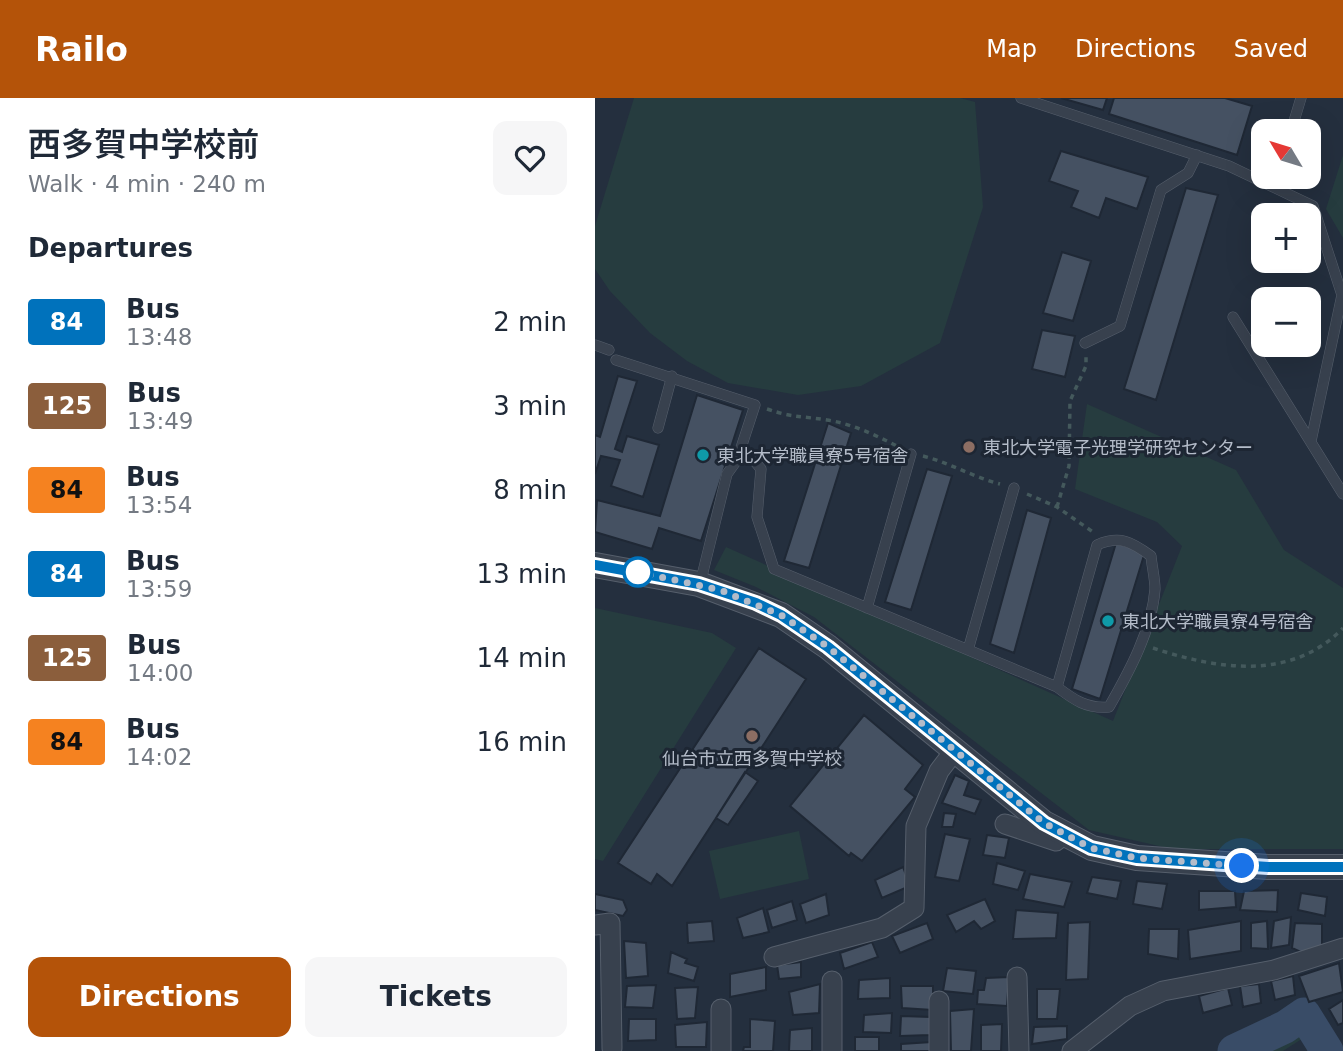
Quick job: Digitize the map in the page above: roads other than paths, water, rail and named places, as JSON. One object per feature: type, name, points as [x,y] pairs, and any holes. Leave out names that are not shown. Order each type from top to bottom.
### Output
[{"type":"street","points":[[595,565],[699,584],[756,603],[790,622],[828,647],[1044,823],[1091,848],[1137,858],[1268,867],[1343,867]]},
{"type":"street","points":[[774,957],[882,928],[915,908],[916,826],[939,771],[955,750]]},
{"type":"street","points":[[1005,824],[1056,841],[1063,834]]},
{"type":"street","points":[[595,925],[610,923],[613,1049]]},
{"type":"street","points":[[1072,1051],[1131,1006],[1163,991],[1274,970],[1343,948]]},
{"type":"street","points":[[1017,976],[1019,1051]]},
{"type":"street","points":[[832,981],[832,1051]]},
{"type":"street","points":[[939,1001],[939,1051]]},
{"type":"street","points":[[721,1009],[721,1051]]},
{"type":"lane","points":[[1021,98],[1251,174]]},
{"type":"lane","points":[[1295,119],[1301,98]]},
{"type":"lane","points":[[1085,343],[1120,326],[1161,190],[1188,173],[1197,155]]},
{"type":"lane","points":[[1286,189],[1313,206],[1342,295],[1311,441]]},
{"type":"lane","points":[[1233,317],[1343,494]]},
{"type":"lane","points":[[595,345],[609,350]]},
{"type":"lane","points":[[616,360],[673,376],[755,405],[737,460],[727,474],[699,584]]},
{"type":"lane","points":[[658,428],[673,376]]},
{"type":"lane","points":[[867,608],[911,454]]},
{"type":"lane","points":[[737,460],[752,458],[761,469],[757,517],[774,569],[1057,687],[1077,702],[1097,708],[1109,707],[1141,643],[1155,589],[1151,556],[1133,542],[1112,538],[1097,545],[1057,687]]},
{"type":"lane","points":[[968,650],[1014,488]]},
{"type":"waterway","points":[[1234,1051],[1285,1027],[1304,1014],[1327,1051]]},
{"type":"place","name":"東北大学電子光理学研究センター","points":[[969,447]]},
{"type":"place","name":"東北大学職員寮5号宿舎","points":[[703,455]]},
{"type":"place","name":"東北大学職員寮4号宿舎","points":[[1108,621]]},
{"type":"place","name":"仙台市立西多賀中学校","points":[[752,736]]}]
